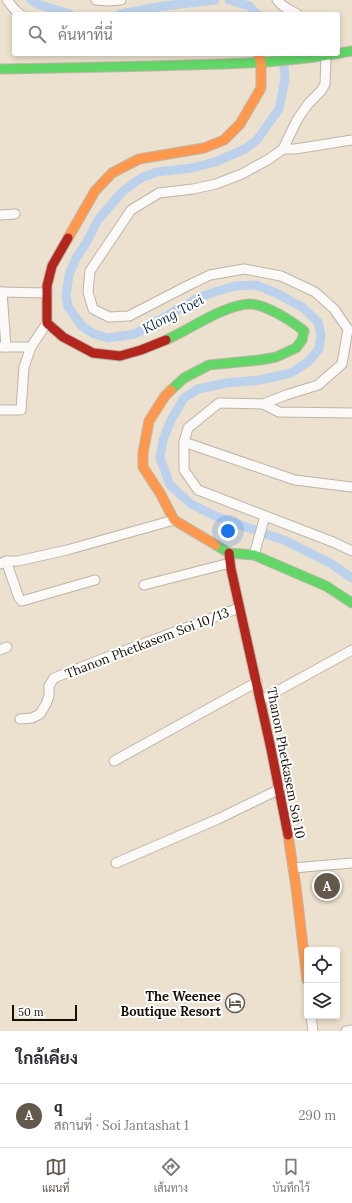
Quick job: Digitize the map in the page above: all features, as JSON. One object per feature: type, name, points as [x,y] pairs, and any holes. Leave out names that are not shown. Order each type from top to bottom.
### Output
[{"type":"street","points":[[7,0],[18,12]]},
{"type":"street","points":[[96,0],[121,0]]},
{"type":"street","points":[[277,0],[294,12]]},
{"type":"street","points":[[340,53],[352,51]]},
{"type":"street","points":[[0,69],[191,65],[261,59],[315,58],[322,56]]},
{"type":"street","points":[[326,56],[325,84],[297,120],[283,149],[269,159],[242,174],[216,184],[193,189],[159,193],[131,210],[90,271],[88,292],[93,309],[109,317],[129,316],[210,275],[244,268],[281,276],[315,292],[334,309],[350,329],[342,364],[318,385],[263,404],[219,403],[188,428],[184,442],[184,470],[198,490],[333,542],[352,551]]},
{"type":"street","points":[[0,410],[21,410],[24,367],[31,347],[47,324],[47,286],[52,266],[95,191],[112,173],[139,159],[204,148],[224,140],[240,124],[261,88],[261,59]]},
{"type":"street","points":[[283,149],[295,149],[352,140]]},
{"type":"street","points":[[0,215],[15,214]]},
{"type":"street","points":[[31,347],[3,347],[1,292],[47,293]]},
{"type":"street","points":[[47,324],[63,337],[93,353],[120,356],[141,350],[180,334],[220,312],[234,307],[250,304],[264,306],[304,331],[302,340],[296,348],[276,357],[209,365],[184,378],[165,396],[149,421],[143,453],[143,467],[160,493],[174,520],[229,558]]},
{"type":"street","points":[[263,404],[280,412],[352,413]]},
{"type":"street","points":[[184,442],[295,480],[352,487]]},
{"type":"street","points":[[254,555],[265,516]]},
{"type":"street","points":[[95,580],[22,601],[19,598],[3,563],[67,550],[174,520]]},
{"type":"street","points":[[144,585],[229,558],[254,555],[326,586],[352,603]]},
{"type":"street","name":"Thanon Phetkasem Soi 10","points":[[229,558],[280,789],[293,868],[304,956]]},
{"type":"street","name":"Thanon Phetkasem Soi 10/13","points":[[20,719],[32,718],[40,714],[46,704],[49,696],[49,686],[54,678],[239,608]]},
{"type":"street","points":[[261,700],[352,650]]},
{"type":"street","points":[[114,761],[257,682]]},
{"type":"street","points":[[116,863],[218,819],[280,789]]},
{"type":"street","points":[[293,868],[352,863]]},
{"type":"street","points":[[312,1019],[313,1031]]},
{"type":"street","points":[[346,1031],[352,1030]]},
{"type":"waterway","name":"Klong Toei","points":[[31,0],[37,4],[63,12]]},
{"type":"waterway","name":"Klong Toei","points":[[131,12],[163,6],[215,0]]},
{"type":"waterway","name":"Klong Toei","points":[[229,0],[249,6],[255,12]]},
{"type":"waterway","name":"Klong Toei","points":[[283,56],[285,79],[279,109],[257,140],[245,149],[215,162],[192,168],[157,172],[141,178],[122,192],[98,220],[76,258],[69,275],[66,295],[68,307],[82,326],[94,334],[108,338],[135,334],[196,299],[235,286],[256,285],[276,293],[302,307],[318,322],[321,335],[319,349],[308,362],[291,373],[260,380],[227,383],[198,389],[184,398],[171,420],[163,440],[160,458],[170,485],[191,504],[215,516],[286,541],[330,563],[352,578]]},
{"type":"traffic: fast","points":[[340,53],[352,51]]},
{"type":"traffic: fast","points":[[0,69],[248,63],[324,56]]},
{"type":"traffic: fast","points":[[166,340],[229,308],[250,304],[271,310],[286,318],[304,331],[302,340],[296,348],[276,357],[209,365],[184,378],[171,390]]},
{"type":"traffic: fast","points":[[216,545],[229,553],[254,555],[326,586],[352,603]]},
{"type":"traffic: slow","points":[[68,238],[95,191],[112,173],[139,159],[204,148],[224,140],[240,124],[261,88],[261,62],[259,56]]},
{"type":"traffic: slow","points":[[171,390],[165,396],[149,421],[143,453],[143,467],[160,493],[174,520],[216,545]]},
{"type":"traffic: slow","points":[[288,835],[304,955]]},
{"type":"traffic: jam","points":[[68,238],[52,266],[47,286],[47,323],[63,337],[93,353],[120,356],[141,350],[166,340]]},
{"type":"traffic: jam","points":[[229,553],[231,569],[271,749],[288,835]]},
{"type":"place","name":"q","points":[[327,886]]},
{"type":"place","name":"The Weenee Boutique Resort","points":[[235,1003]]}]
